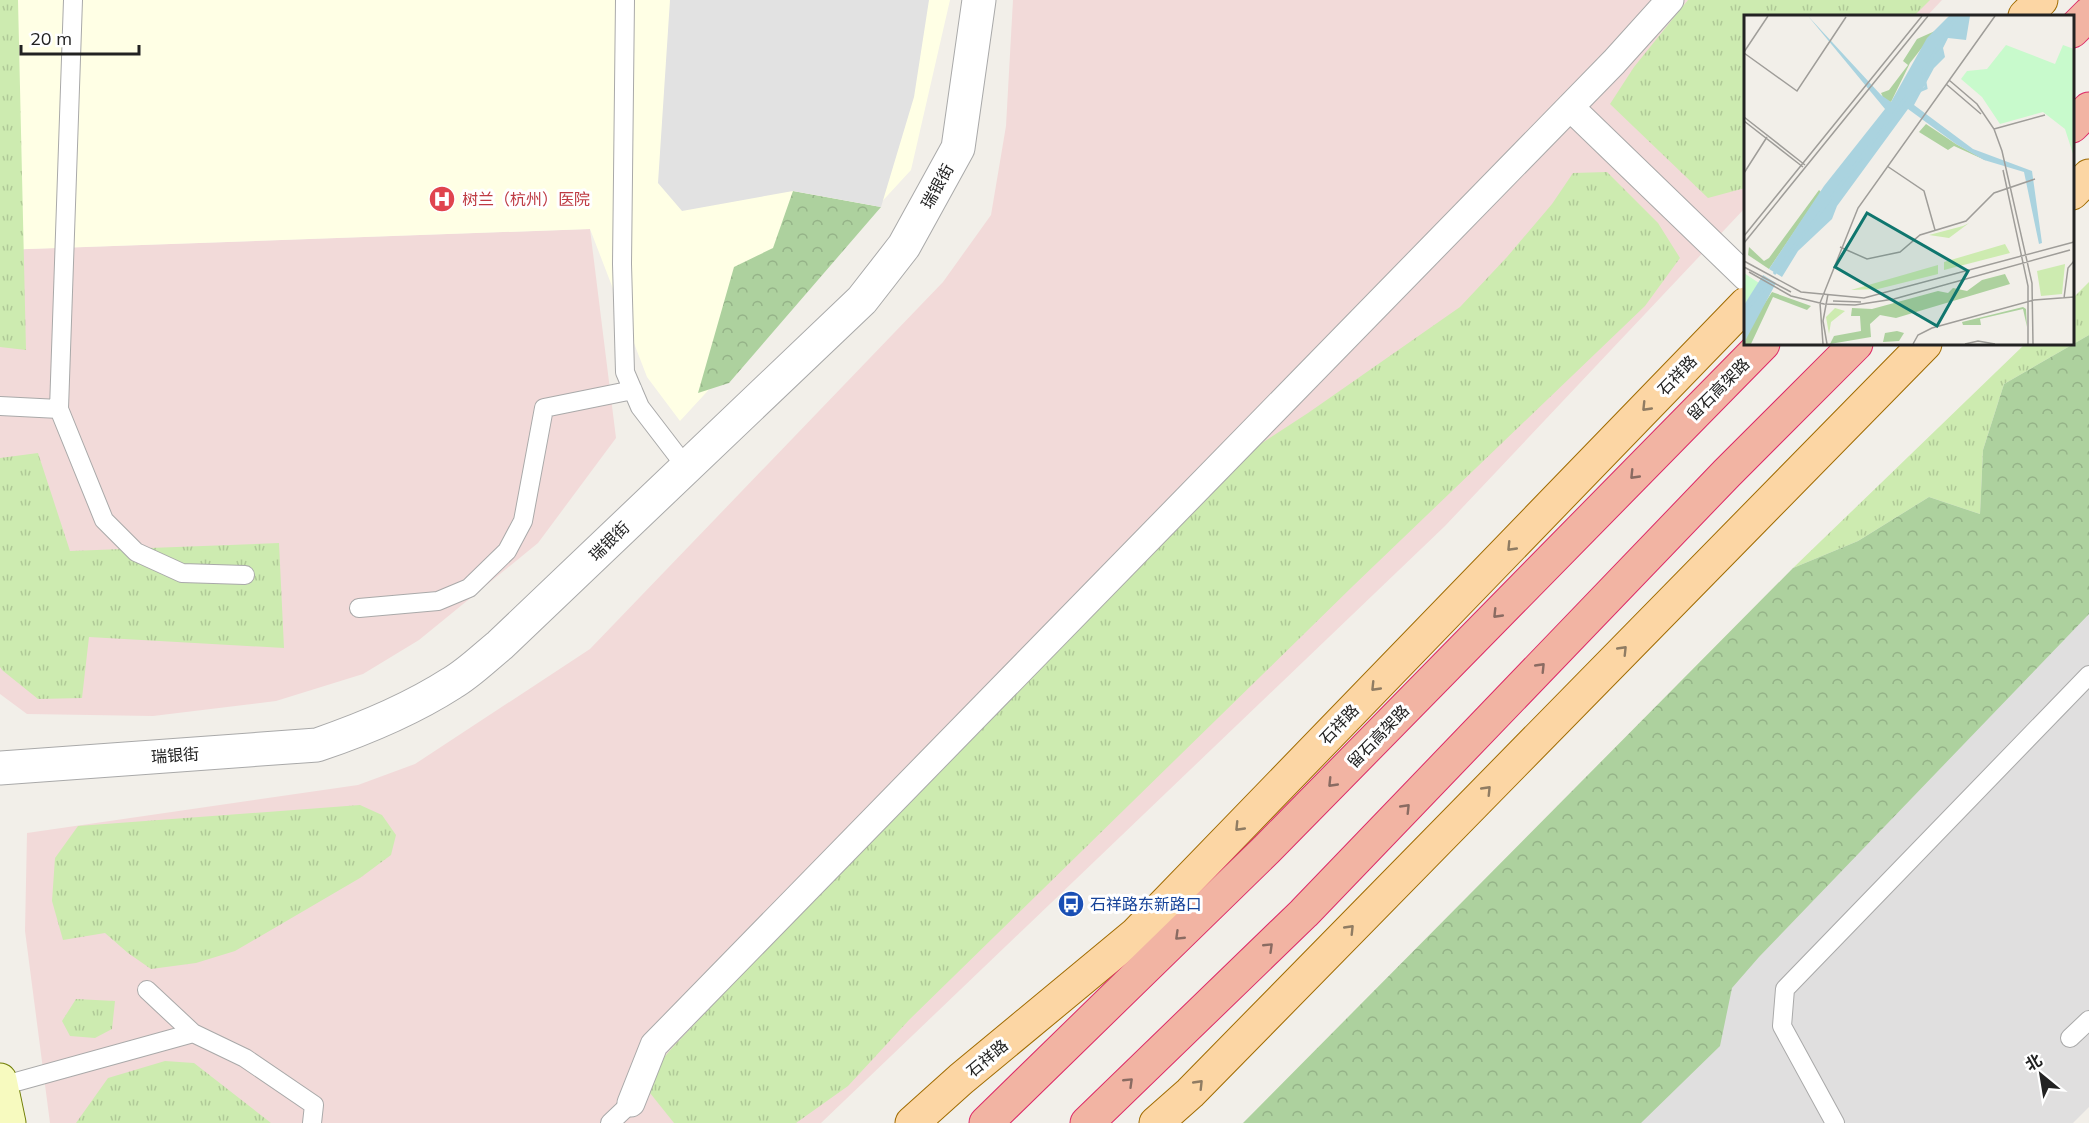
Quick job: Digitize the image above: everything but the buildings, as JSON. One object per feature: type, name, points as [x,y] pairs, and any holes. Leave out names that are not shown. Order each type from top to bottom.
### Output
[{"type":"highway","points":[[2074,29],[2089,14]]},
{"type":"highway","points":[[2074,125],[2089,109]]},
{"type":"highway","name":"留石高架路","points":[[986,1123],[1267,849],[1762,345]]},
{"type":"highway","points":[[1087,1123],[1305,913],[1719,481],[1855,345]]},
{"type":"main road","points":[[2026,15],[2041,0]]},
{"type":"main road","points":[[2074,192],[2089,176]]},
{"type":"main road","name":"石祥路","points":[[912,1123],[961,1079],[1136,934],[1744,306]]},
{"type":"main road","points":[[1156,1123],[1190,1093],[1924,345]]},
{"type":"main road","points":[[1,1083],[9,1123]]},
{"type":"street","name":"瑞银街","points":[[0,768],[317,745],[409,708],[463,675],[500,645],[862,300],[904,246],[958,148],[979,0]]},
{"type":"street","points":[[631,1104],[654,1045],[1570,106],[1670,0]]},
{"type":"street","points":[[1570,106],[1744,275]]},
{"type":"lane","points":[[74,0],[58,409],[104,520],[136,552],[182,573],[246,575]]},
{"type":"lane","points":[[625,0],[622,264],[625,372],[640,407],[686,467]]},
{"type":"lane","points":[[358,608],[438,601],[469,588],[507,551],[523,521],[544,408],[633,390]]},
{"type":"lane","points":[[0,406],[58,409]]},
{"type":"lane","points":[[1835,1123],[1782,1026],[1785,989],[2089,675]]},
{"type":"lane","points":[[147,990],[193,1033],[245,1058],[314,1105],[312,1123]]},
{"type":"lane","points":[[2070,1038],[2089,1020]]},
{"type":"lane","points":[[1,1083],[193,1033]]},
{"type":"lane","points":[[610,1123],[631,1104]]},
{"type":"shaded area","name":"树兰（杭州）医院","points":[[0,0],[950,0],[911,170],[680,421],[647,377],[590,229],[0,250]]},
{"type":"shaded area","points":[[670,0],[929,0],[914,97],[881,207],[793,191],[682,211],[658,183]]},
{"type":"shaded area","points":[[1013,0],[1942,0],[1928,15],[1744,15],[1744,209],[1445,526],[821,1123],[50,1123],[25,931],[27,833],[358,785],[415,764],[590,649],[943,282],[991,215],[1006,126]]},
{"type":"shaded area","points":[[590,229],[616,438],[538,543],[419,640],[363,674],[276,701],[153,716],[27,714],[0,694],[0,250]]},
{"type":"shaded area","points":[[2089,604],[2089,1107],[2073,1123],[1416,1123]]},
{"type":"green space","points":[[0,0],[18,0],[26,350],[0,347]]},
{"type":"green space","points":[[1688,0],[1930,0],[1915,15],[1744,15],[1744,188],[1708,198],[1610,104],[1634,67]]},
{"type":"green space","points":[[1607,172],[1658,223],[1680,258],[1645,306],[1353,586],[909,1020],[848,1086],[796,1123],[674,1123],[642,1083],[672,1048],[1211,476],[1308,413],[1460,307],[1552,204],[1573,173]]},
{"type":"green space","points":[[793,191],[881,207],[729,383],[698,393],[734,267],[773,248]]},
{"type":"green space","points":[[2089,282],[2089,335],[2074,344],[2074,297]]},
{"type":"green space","points":[[2089,335],[2089,614],[1759,957],[1732,988],[1720,1046],[1641,1123],[1243,1123],[1793,568],[1858,541],[1929,497],[1980,514],[1983,450],[2004,384]]},
{"type":"green space","points":[[2024,345],[2072,345],[2004,384],[1983,450],[1980,514],[1929,497],[1858,541],[1793,568]]},
{"type":"green space","points":[[38,453],[70,551],[279,543],[284,648],[89,637],[82,698],[38,699],[0,667],[0,458]]},
{"type":"green space","points":[[360,805],[382,815],[396,835],[391,855],[360,878],[235,951],[196,963],[151,969],[105,933],[63,940],[52,901],[55,858],[78,826]]},
{"type":"green space","points":[[76,999],[115,1001],[112,1029],[95,1038],[70,1036],[62,1021]]},
{"type":"green space","points":[[165,1061],[194,1063],[271,1123],[76,1123],[108,1078]]},
{"type":"place","name":"树兰（杭州）医院","points":[[442,199]]},
{"type":"place","name":"石祥路东新路口","points":[[1071,904]]}]
